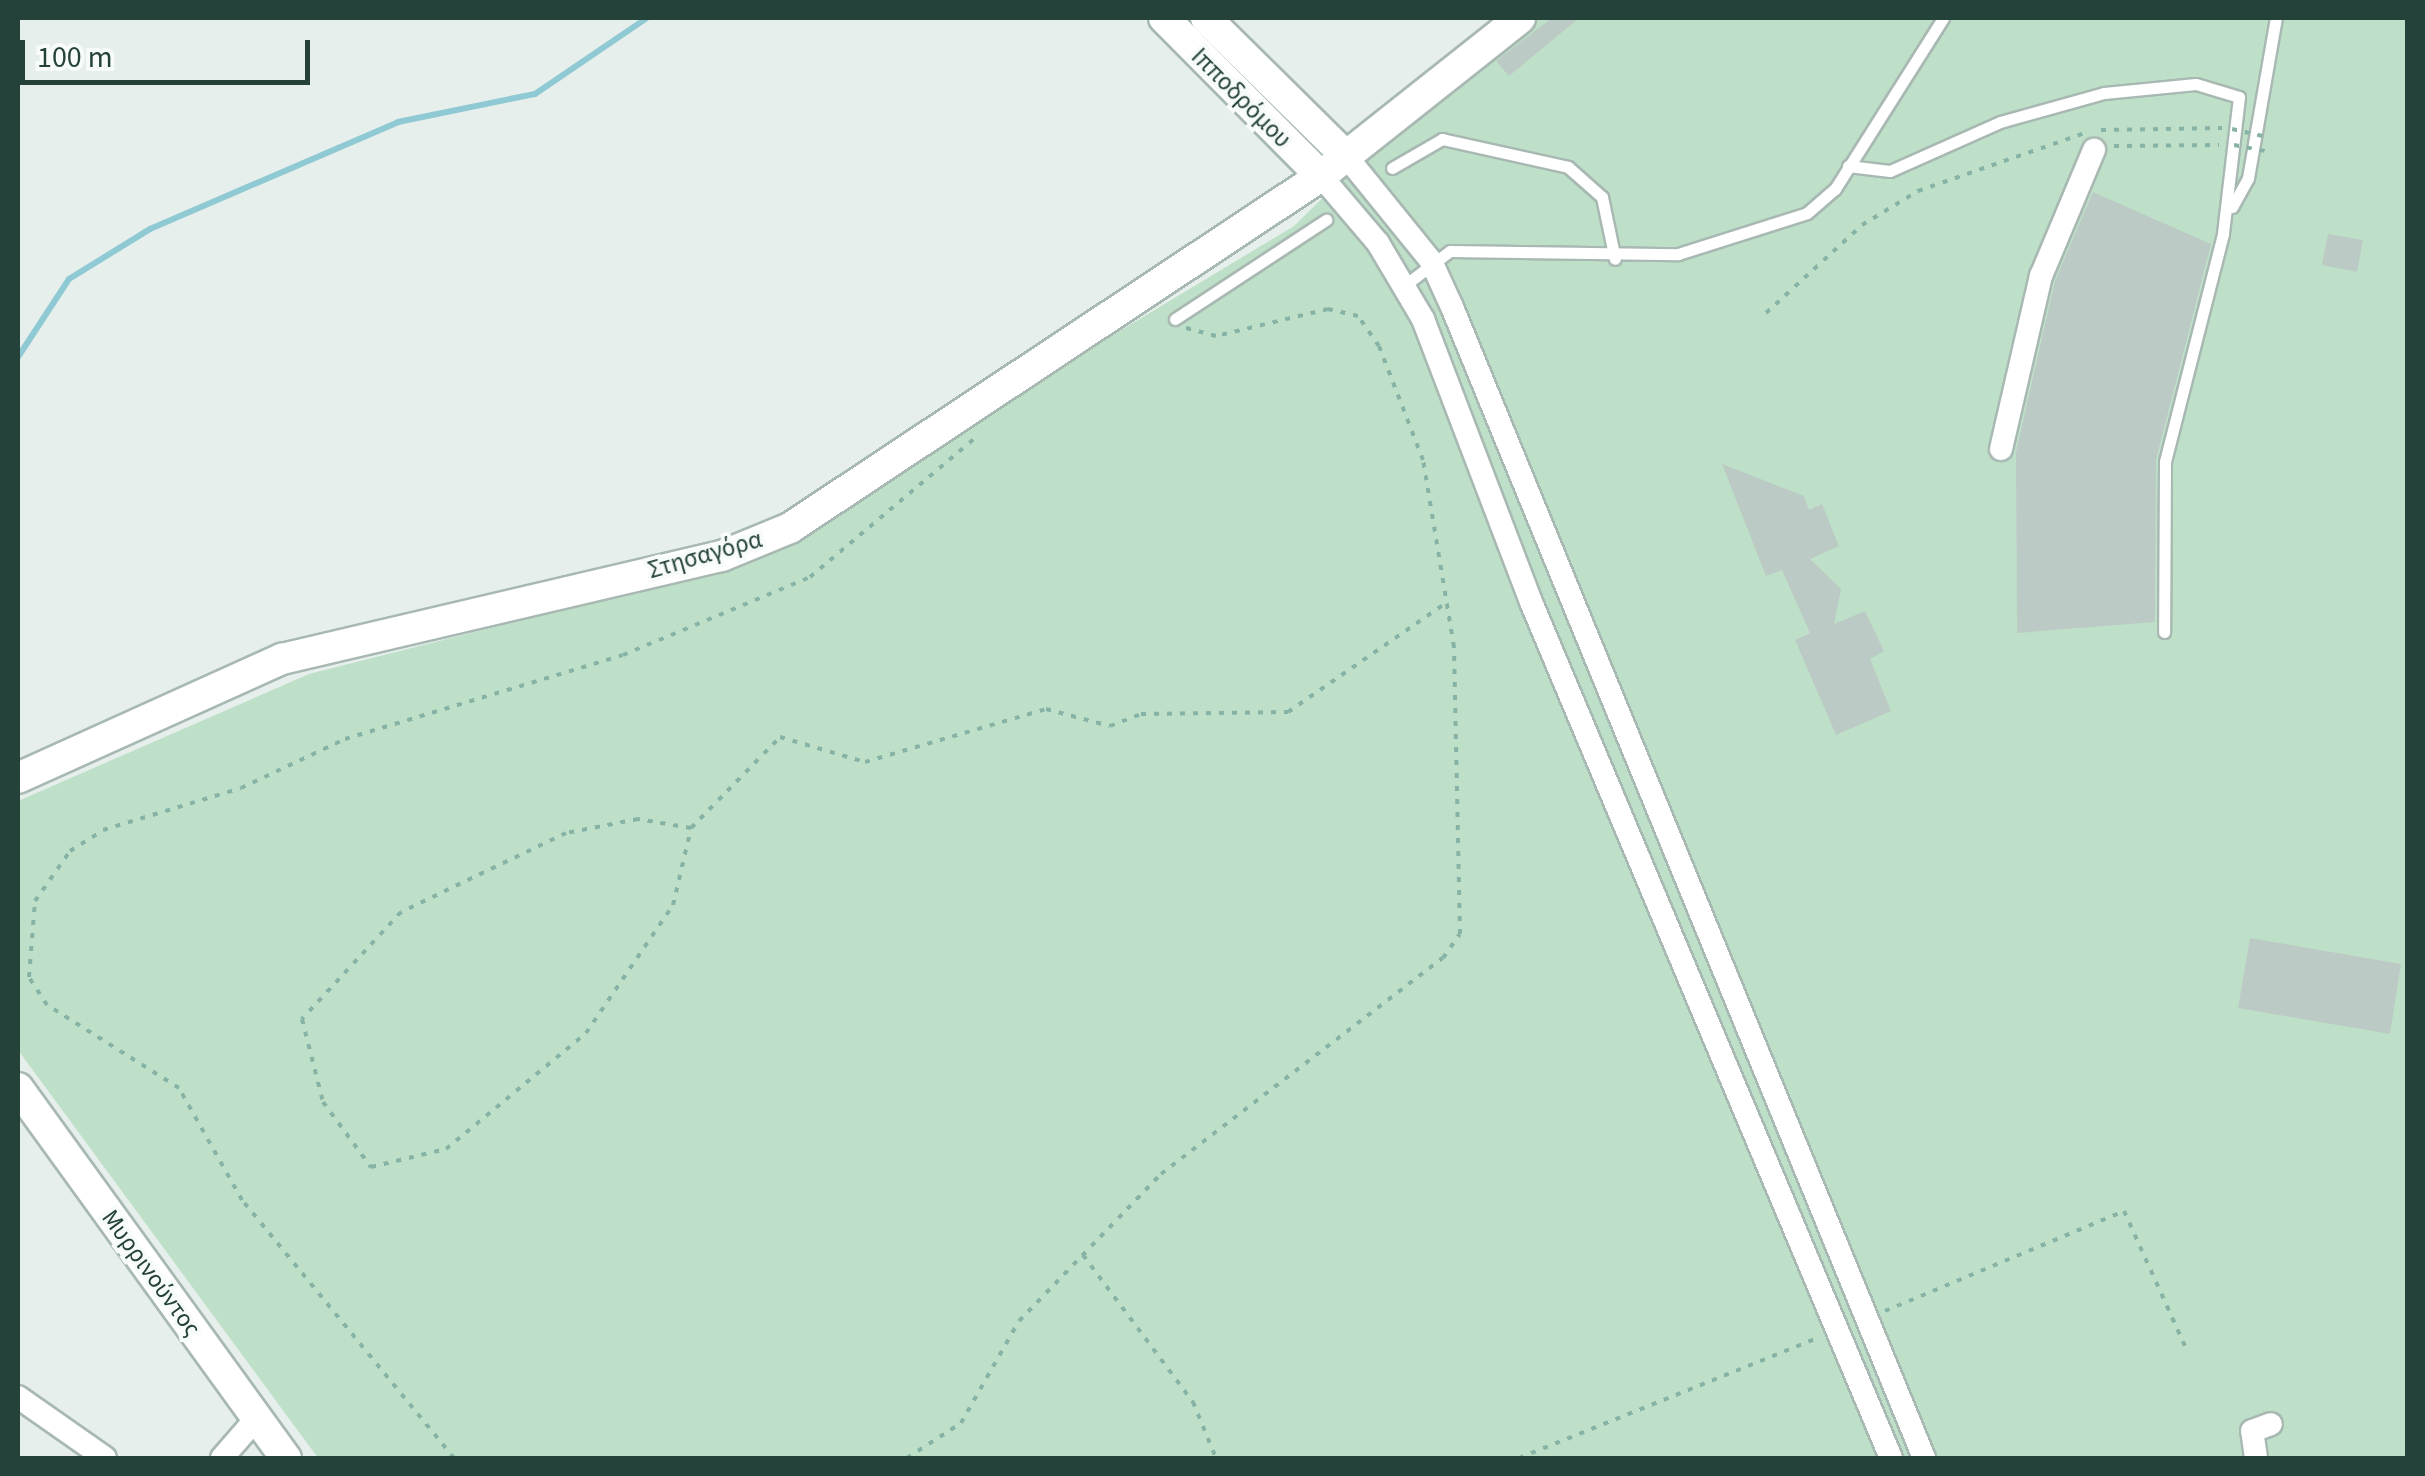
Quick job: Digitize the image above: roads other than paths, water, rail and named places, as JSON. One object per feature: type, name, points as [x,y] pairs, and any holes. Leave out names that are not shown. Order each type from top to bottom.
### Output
[{"type":"street","name":"Ιπποδρόμου","points":[[1164,18],[1320,176]]},
{"type":"street","name":"Ιπποδρόμου","points":[[1206,18],[1346,156]]},
{"type":"street","name":"Στησαγόρα","points":[[18,778],[282,659],[722,556],[790,528],[1320,176],[1520,18]]},
{"type":"street","points":[[2001,449],[2041,276],[2094,150]]},
{"type":"street","points":[[1346,156],[1431,261],[1924,1458]]},
{"type":"street","points":[[1320,176],[1405,285],[1891,1458]]},
{"type":"street","points":[[1599,754],[1629,742]]},
{"type":"street","name":"Μυρρινούντος","points":[[18,1088],[286,1458]]},
{"type":"street","points":[[18,1397],[105,1458]]},
{"type":"street","points":[[222,1458],[256,1419]]},
{"type":"street","points":[[2256,1458],[2252,1431],[2270,1424]]},
{"type":"lane","points":[[1405,285],[1431,261],[1482,249],[1615,259],[1678,254],[1776,228],[1821,201],[1848,166],[1943,18]]},
{"type":"lane","points":[[2227,215],[2248,178],[2276,18]]},
{"type":"lane","points":[[1848,166],[1890,172],[2000,122],[2104,93],[2218,84],[2244,106],[2227,215],[2165,462],[2164,632]]},
{"type":"lane","points":[[1392,168],[1442,139],[1568,167],[1602,197],[1615,259]]},
{"type":"lane","points":[[1175,318],[1326,220]]},
{"type":"waterway","points":[[18,357],[69,279],[150,229],[398,122],[535,94],[647,18]]}]
